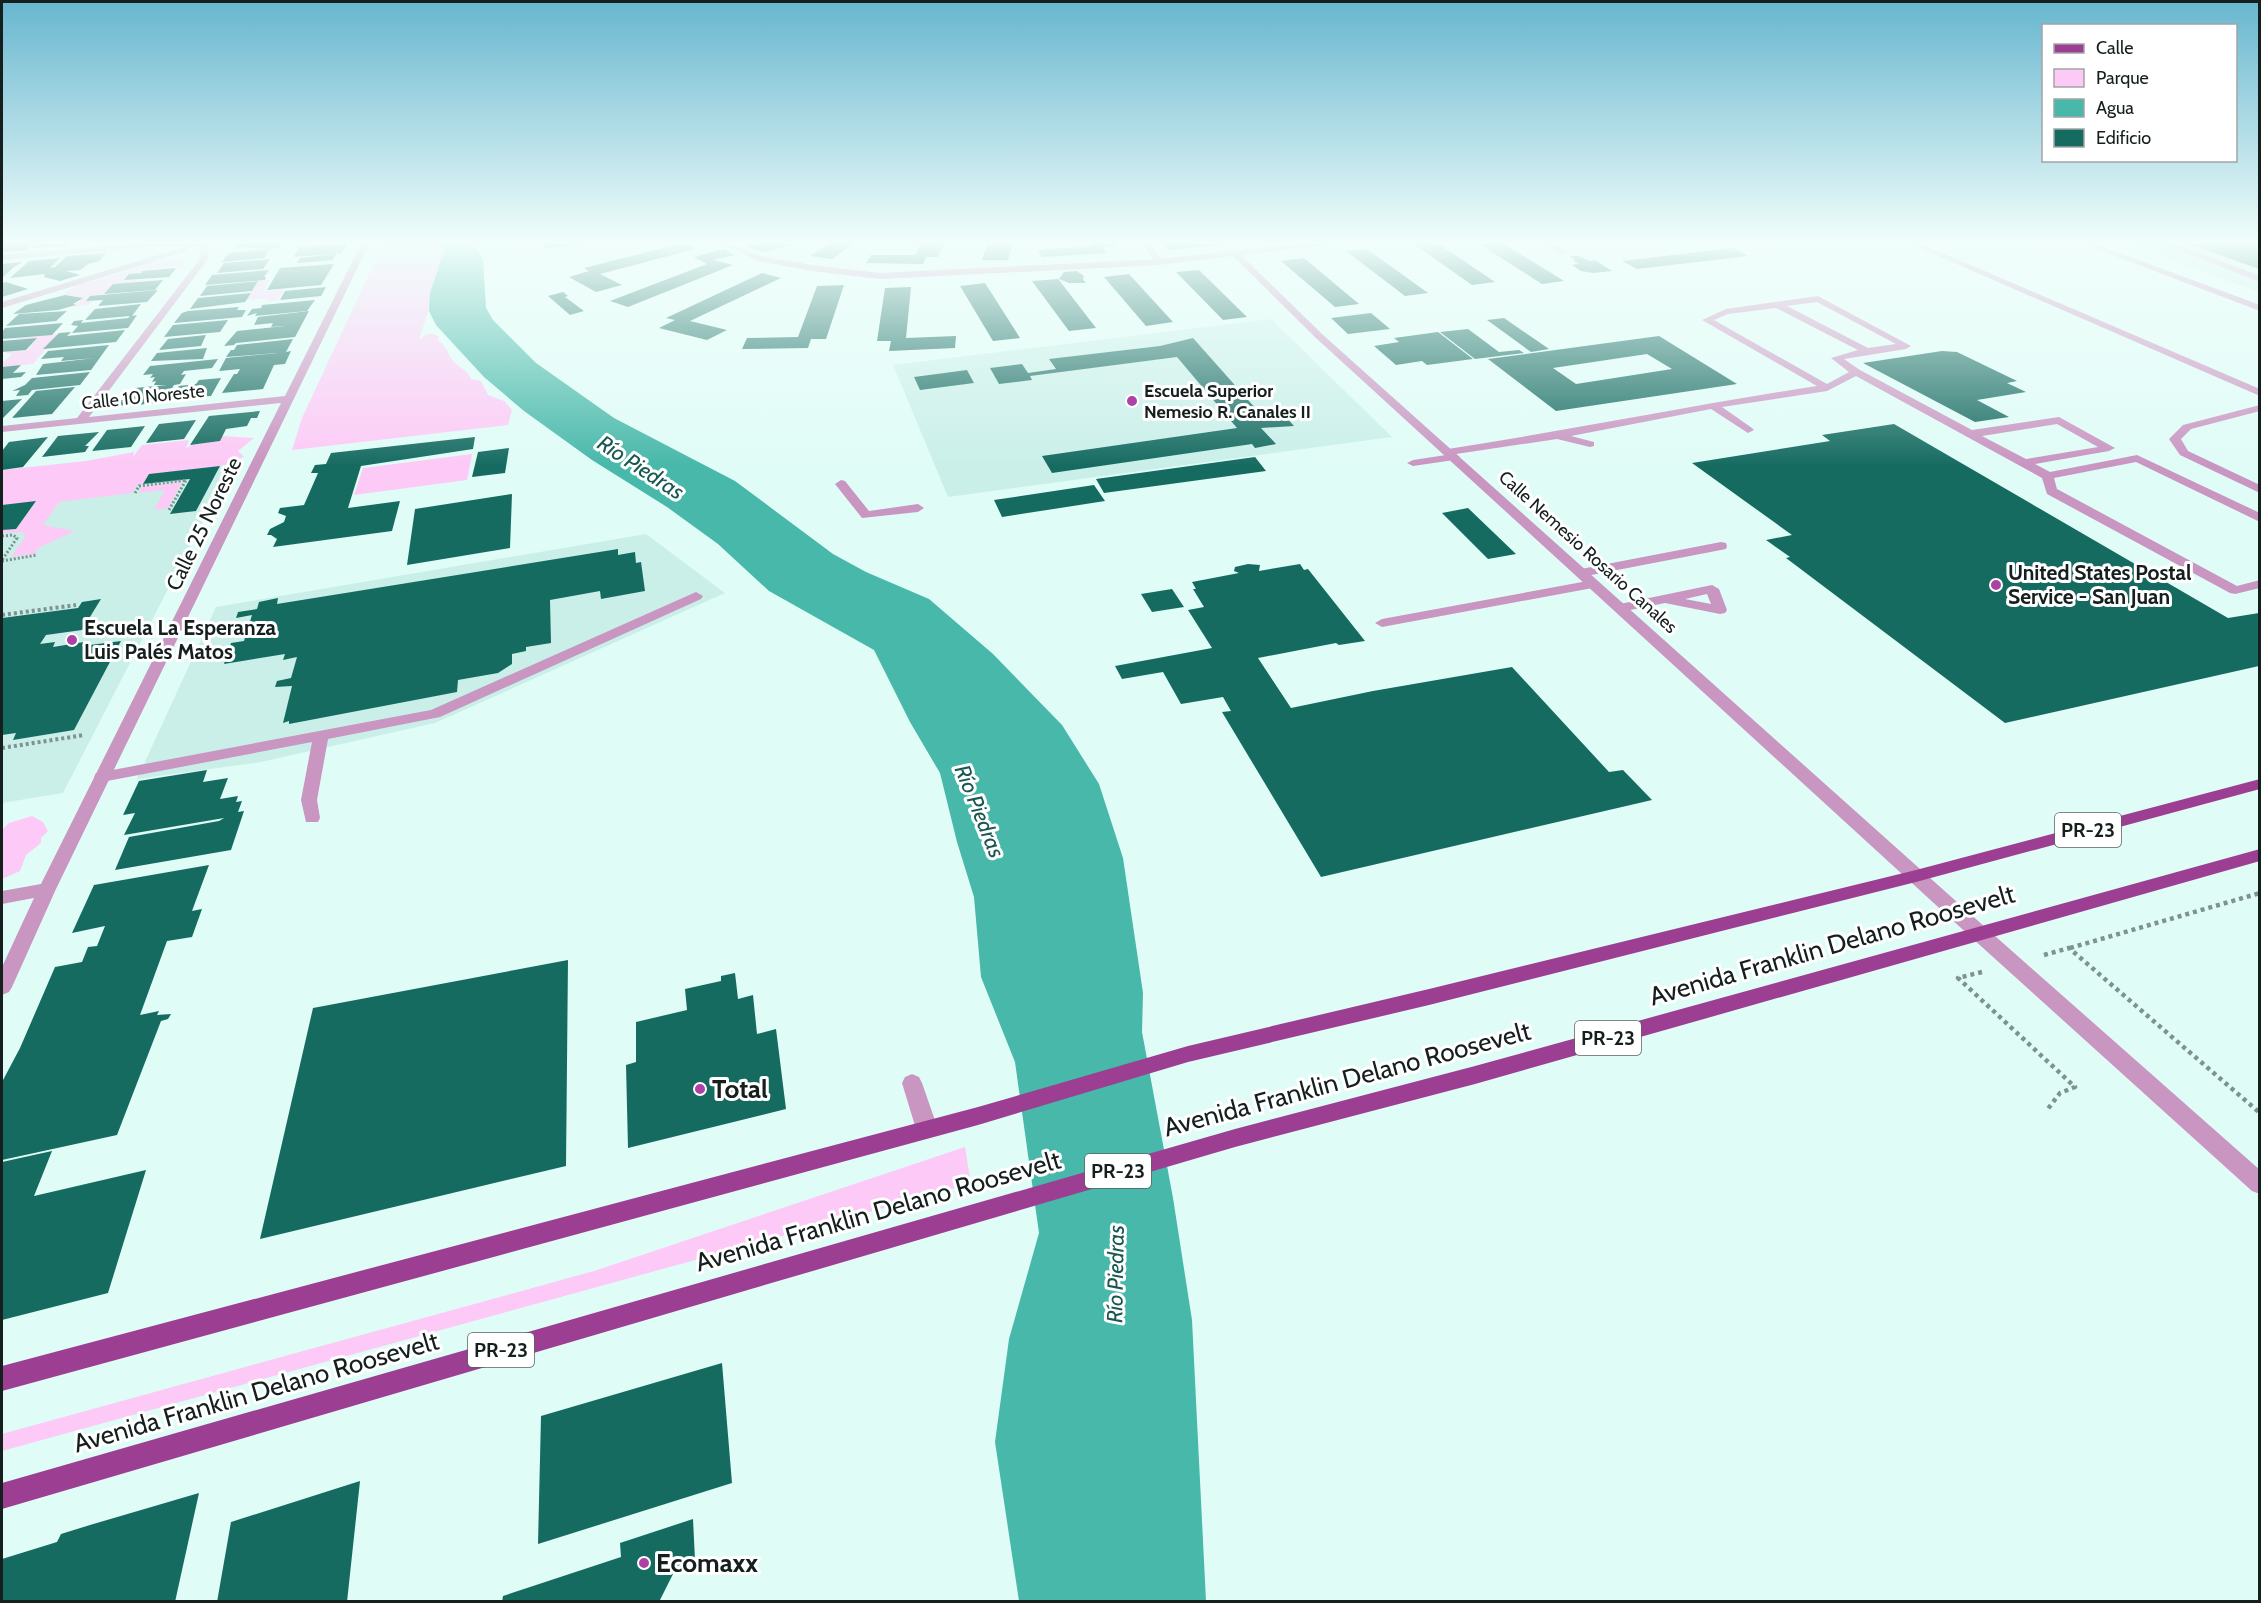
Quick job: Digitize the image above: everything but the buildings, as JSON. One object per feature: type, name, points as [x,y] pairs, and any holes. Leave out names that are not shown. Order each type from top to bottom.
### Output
[{"type":"main road","name":"Avenida Franklin Delano Roosevelt","points":[[2,1378],[978,1116],[1188,1054],[1429,997],[1916,876],[2259,784]]},
{"type":"main road","name":"Avenida Franklin Delano Roosevelt","points":[[2,1496],[1235,1138],[1475,1075],[2259,855]]},
{"type":"street","points":[[81,420],[160,317]]},
{"type":"street","name":"Calle 25 Noreste","points":[[2,987],[47,889],[329,317]]},
{"type":"street","name":"Calle Nemesio Rosario Canales","points":[[1299,317],[2259,1184]]},
{"type":"street","points":[[1715,317],[1707,320],[1827,388]]},
{"type":"street","points":[[1801,317],[1867,351]]},
{"type":"street","points":[[1851,317],[1906,346],[1836,358],[1856,372],[2048,476],[2137,458],[2259,518]]},
{"type":"street","points":[[2083,317],[2259,393]]},
{"type":"street","points":[[1413,463],[1713,405],[1827,388],[1856,372]]},
{"type":"street","name":"Calle 10 Noreste","points":[[2,429],[289,399]]},
{"type":"street","points":[[1713,405],[1748,430]]},
{"type":"street","points":[[2259,408],[2187,427],[2175,439],[2184,453],[2259,490]]},
{"type":"street","points":[[1970,434],[2059,420],[2109,448],[2024,463]]},
{"type":"street","points":[[1554,436],[1590,444]]},
{"type":"street","points":[[2048,476],[2051,490],[2235,590],[2259,584]]},
{"type":"street","points":[[841,484],[867,514],[918,508]]},
{"type":"street","points":[[1581,573],[1721,546]]},
{"type":"street","points":[[1382,623],[1593,584]]},
{"type":"street","points":[[1620,608],[1662,598],[1712,589],[1720,610],[1662,598]]},
{"type":"street","points":[[102,777],[435,714],[696,596]]},
{"type":"street","points":[[312,818],[309,800],[321,737]]},
{"type":"street","points":[[2,897],[47,889]]},
{"type":"street","points":[[912,1083],[927,1129]]},
{"type":"path","points":[[135,493],[139,486],[186,480],[169,510]]},
{"type":"path","points":[[2,536],[13,535],[17,538],[2,560]]},
{"type":"path","points":[[2,560],[37,555]]},
{"type":"path","points":[[2,615],[76,605]]},
{"type":"path","points":[[2,748],[84,735]]},
{"type":"path","points":[[2069,948],[2259,893]]},
{"type":"shaded area","name":"Escuela Superior Nemesio R. Canales II","points":[[1271,319],[1392,437],[948,497],[893,365]]},
{"type":"shaded area","name":"Escuela La Esperanza Luis Palés Matos","points":[[234,461],[63,793],[2,803],[2,487]]},
{"type":"shaded area","points":[[646,534],[725,593],[435,723],[261,762],[137,779],[216,607]]},
{"type":"green space","points":[[349,317],[426,317],[419,340],[430,334],[439,337],[438,341],[444,345],[451,358],[471,379],[481,381],[488,395],[504,401],[512,410],[508,425],[292,450],[302,418]]},
{"type":"green space","points":[[59,334],[33,364],[2,367],[2,362],[12,354],[2,352],[28,350],[36,339],[2,339]]},
{"type":"green space","points":[[222,436],[254,438],[238,451],[244,457],[220,466],[149,474],[143,484],[137,485],[132,493],[59,502],[43,525],[75,531],[40,547],[35,551],[38,553],[11,557],[26,535],[21,532],[2,533],[2,530],[16,529],[36,502],[2,505],[2,470],[86,461],[134,452],[133,457],[142,445],[189,440],[186,448],[219,441]]},
{"type":"green space","points":[[472,454],[467,480],[354,495],[363,468]]},
{"type":"green space","points":[[182,482],[168,508],[154,510],[165,490],[138,493],[142,487]]},
{"type":"green space","points":[[32,816],[43,822],[48,831],[41,838],[41,843],[26,855],[20,871],[2,879],[2,830],[9,823]]},
{"type":"green space","points":[[965,1147],[971,1184],[2,1451],[2,1434],[594,1271]]},
{"type":"water","name":"Río Piedras","points":[[432,317],[491,317],[536,363],[614,418],[735,481],[833,554],[866,572],[929,599],[993,654],[1062,725],[1099,784],[1123,858],[1143,993],[1142,1032],[1173,1198],[1192,1320],[1206,1601],[1019,1601],[995,1442],[1009,1339],[1039,1233],[1015,1062],[981,977],[974,897],[957,842],[940,773],[910,722],[874,650],[769,591],[718,544],[667,507],[592,460],[524,411],[484,377],[436,325]]},
{"type":"place","name":"Escuela Superior Nemesio R. Canales II","points":[[1132,401]]},
{"type":"place","name":"United States Postal Service - San Juan","points":[[1996,585]]},
{"type":"place","name":"Escuela La Esperanza Luis Palés Matos","points":[[72,640]]},
{"type":"place","name":"Total","points":[[700,1089]]},
{"type":"place","name":"Ecomaxx","points":[[644,1563]]}]
